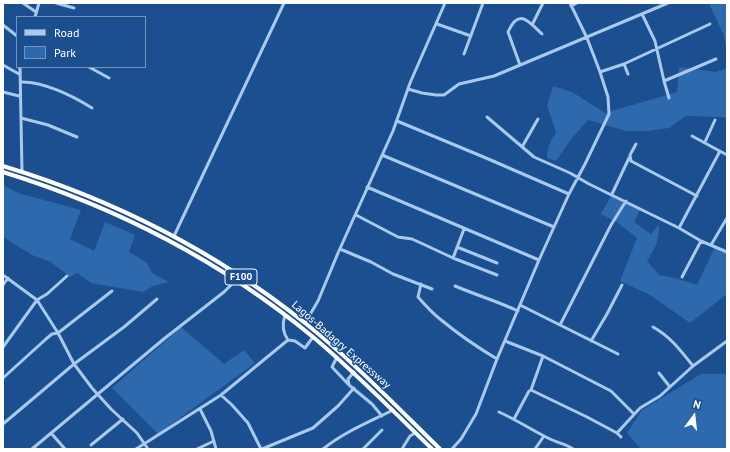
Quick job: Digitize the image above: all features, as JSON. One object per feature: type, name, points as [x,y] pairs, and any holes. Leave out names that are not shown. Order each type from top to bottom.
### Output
[{"type":"highway","name":"Lagos-Badagry Expressway","points":[[3,166],[52,182],[104,202],[174,236],[256,286],[305,323],[369,380],[440,449]]},
{"type":"highway","name":"Lagos-Badagry Expressway","points":[[3,172],[37,182],[128,220],[190,252],[236,280],[285,315],[337,357],[432,449]]},
{"type":"street","points":[[23,3],[36,12]]},
{"type":"street","points":[[35,16],[40,3]]},
{"type":"street","points":[[56,3],[74,8]]},
{"type":"street","points":[[174,236],[284,3]]},
{"type":"street","points":[[305,323],[318,301],[382,156],[397,121],[408,89],[445,3]]},
{"type":"street","points":[[464,54],[483,3]]},
{"type":"street","points":[[532,25],[543,3]]},
{"type":"street","points":[[452,449],[461,439],[476,414],[497,359],[539,260],[569,194],[609,114],[608,97],[600,72],[587,38],[570,4],[577,3]]},
{"type":"street","points":[[655,3],[657,8]]},
{"type":"street","points":[[408,89],[422,93],[444,95],[459,84],[470,80],[491,78],[668,3]]},
{"type":"street","points":[[642,14],[658,49],[668,98]]},
{"type":"street","points":[[520,65],[508,32],[510,27],[519,18],[526,19],[542,34]]},
{"type":"street","points":[[437,24],[471,36]]},
{"type":"street","points":[[600,72],[624,64],[710,24]]},
{"type":"street","points":[[3,25],[16,35]]},
{"type":"street","points":[[664,82],[716,58]]},
{"type":"street","points":[[624,64],[628,74]]},
{"type":"street","points":[[3,65],[19,74]]},
{"type":"street","points":[[20,68],[19,96],[22,172]]},
{"type":"street","points":[[91,68],[109,78]]},
{"type":"street","points":[[20,82],[35,82],[81,101],[92,108]]},
{"type":"street","points":[[3,92],[19,96]]},
{"type":"street","points":[[487,117],[522,147],[540,160],[626,201],[711,246],[727,252]]},
{"type":"street","points":[[20,118],[48,125],[77,137]]},
{"type":"street","points":[[522,147],[538,119]]},
{"type":"street","points":[[705,142],[715,120]]},
{"type":"street","points":[[397,121],[569,194]]},
{"type":"street","points":[[692,136],[727,155]]},
{"type":"street","points":[[612,194],[636,144]]},
{"type":"street","points":[[679,228],[720,152]]},
{"type":"street","points":[[382,156],[554,227]]},
{"type":"street","points":[[630,158],[631,161],[696,196]]},
{"type":"street","points":[[368,187],[404,204],[539,260]]},
{"type":"street","points":[[560,325],[611,225],[626,201]]},
{"type":"street","points":[[356,215],[398,237],[412,239],[453,258],[497,275]]},
{"type":"street","points":[[711,246],[727,218]]},
{"type":"street","points":[[453,258],[464,229]]},
{"type":"street","points":[[682,277],[701,241]]},
{"type":"street","points":[[457,247],[497,263]]},
{"type":"street","points":[[340,249],[371,262],[393,274],[432,289]]},
{"type":"street","points":[[3,275],[37,300],[58,333],[74,364],[111,409],[137,433],[148,449]]},
{"type":"street","points":[[3,347],[37,300],[47,294],[67,276]]},
{"type":"street","points":[[3,285],[8,278]]},
{"type":"street","points":[[32,449],[224,292],[236,280]]},
{"type":"street","points":[[421,284],[418,297],[439,319],[474,345],[497,359]]},
{"type":"street","points":[[591,341],[608,314],[622,285]]},
{"type":"street","points":[[455,286],[518,310]]},
{"type":"street","points":[[3,378],[52,334],[58,333],[112,291]]},
{"type":"street","points":[[3,424],[74,364],[124,328],[157,299]]},
{"type":"street","points":[[520,305],[618,354]]},
{"type":"street","points":[[285,315],[283,321],[285,336],[288,340]]},
{"type":"street","points":[[653,327],[675,343],[693,366]]},
{"type":"street","points":[[136,449],[221,395],[288,340],[295,341],[305,348],[313,337]]},
{"type":"street","points":[[617,433],[634,414],[660,396],[693,366],[727,340]]},
{"type":"street","points":[[505,341],[543,356],[610,391],[634,414]]},
{"type":"street","points":[[514,419],[529,391],[531,390],[543,356]]},
{"type":"street","points":[[337,357],[332,367],[349,385],[372,404],[382,416]]},
{"type":"street","points":[[349,385],[348,380],[354,372]]},
{"type":"street","points":[[659,373],[670,387]]},
{"type":"street","points":[[221,395],[248,423],[262,449],[313,428],[338,406],[354,388]]},
{"type":"street","points":[[531,390],[617,433],[621,437]]},
{"type":"street","points":[[200,409],[211,431],[216,449]]},
{"type":"street","points":[[323,449],[333,441],[393,410]]},
{"type":"street","points":[[500,412],[555,442],[568,445],[573,449]]},
{"type":"street","points":[[91,445],[123,419]]},
{"type":"street","points":[[363,449],[382,430]]},
{"type":"street","points":[[51,433],[66,449]]},
{"type":"street","points":[[402,449],[410,436],[415,433]]},
{"type":"street","points":[[535,449],[544,436]]},
{"type":"street","points":[[197,449],[214,441]]},
{"type":"green space","points":[[709,3],[727,3],[727,53],[724,36]]},
{"type":"green space","points":[[679,67],[716,72],[727,68],[727,118],[686,116],[669,128],[648,131],[626,131],[588,120],[572,138],[556,161],[547,158],[551,141],[556,132],[547,106],[553,86],[572,92],[605,113],[677,92]]},
{"type":"green space","points":[[3,185],[18,193],[81,210],[70,239],[94,251],[105,222],[135,235],[129,252],[147,263],[152,273],[169,282],[153,286],[143,292],[91,283],[77,273],[70,277],[51,262],[32,255],[3,237]]},
{"type":"green space","points":[[611,196],[640,210],[634,222],[651,234],[659,224],[656,244],[647,261],[659,275],[697,285],[715,247],[727,252],[727,294],[690,323],[650,295],[620,281],[637,238],[618,223],[601,214]]},
{"type":"green space","points":[[181,327],[224,364],[244,350],[255,363],[158,434],[112,388]]},
{"type":"green space","points":[[701,374],[727,374],[727,449],[641,449],[627,433],[642,410]]}]
